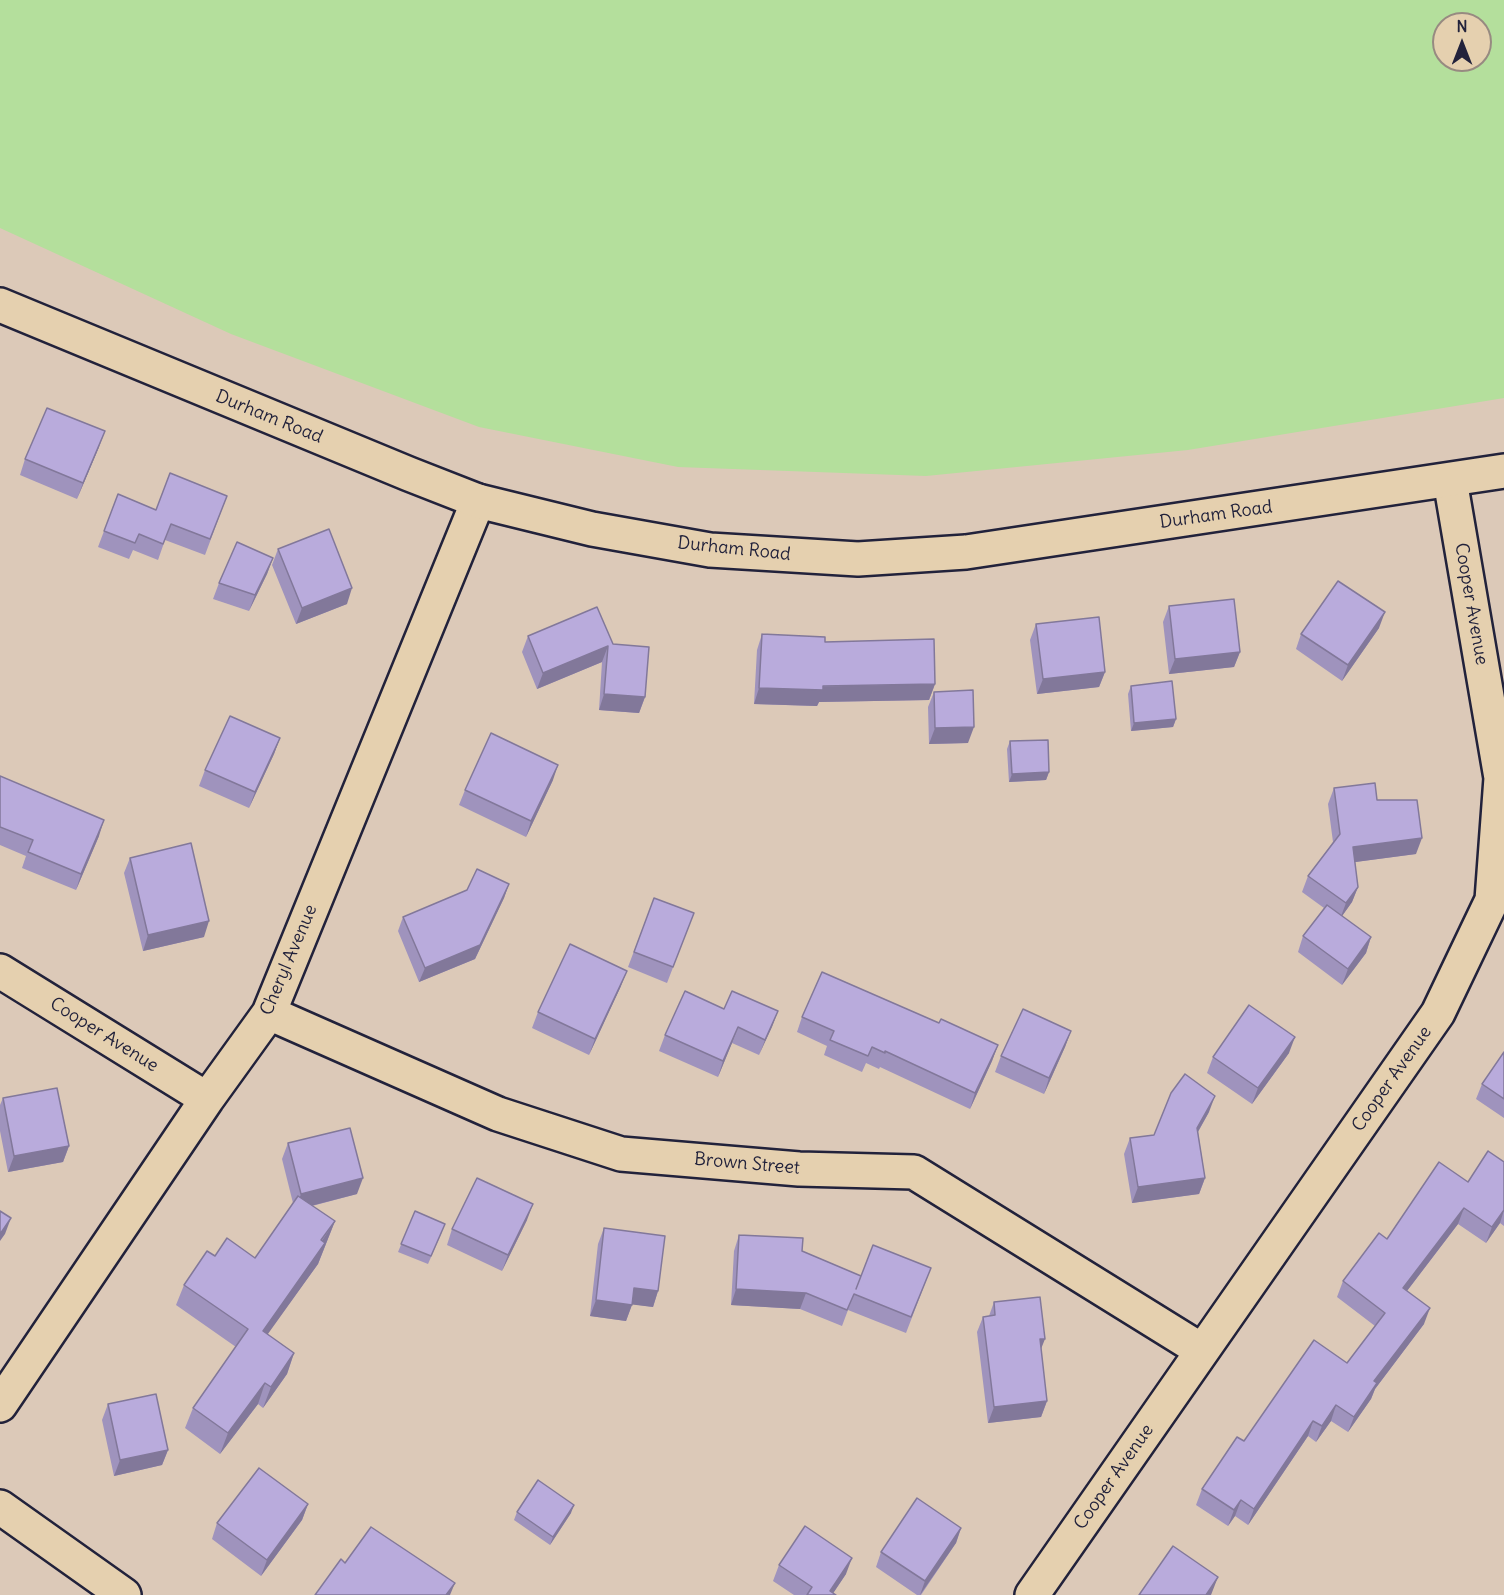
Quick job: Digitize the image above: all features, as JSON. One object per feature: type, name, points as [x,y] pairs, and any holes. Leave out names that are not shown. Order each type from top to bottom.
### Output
[{"type":"street","name":"Durham Road","points":[[0,305],[478,501],[592,529],[710,550],[858,559],[966,552],[1504,471]]},
{"type":"street","name":"Cooper Avenue","points":[[1032,1595],[1438,1013],[1492,900],[1501,778],[1450,480]]},
{"type":"street","name":"Cheryl Avenue","points":[[0,1404],[207,1099],[269,1013],[478,501]]},
{"type":"street","name":"Cooper Avenue","points":[[0,971],[207,1099]]},
{"type":"street","name":"Brown Street","points":[[269,1013],[498,1114],[621,1154],[799,1169],[914,1172],[1202,1350]]},
{"type":"street","points":[[0,1507],[124,1595]]},
{"type":"green space","points":[[0,0],[1504,0],[1504,398],[1188,450],[926,476],[678,467],[479,427],[231,334],[0,228]]},
{"type":"building","points":[[47,408],[105,431],[83,483],[25,459]]},
{"type":"building","points":[[170,473],[227,496],[210,539],[171,524],[163,544],[139,534],[135,543],[104,531],[118,494],[156,510]]},
{"type":"building","points":[[329,529],[352,588],[302,608],[278,549]]},
{"type":"building","points":[[237,542],[273,558],[255,595],[219,583]]},
{"type":"building","points":[[1338,581],[1385,612],[1348,665],[1301,634]]},
{"type":"building","points":[[1234,599],[1240,652],[1175,659],[1169,606]]},
{"type":"building","points":[[597,607],[613,644],[649,647],[645,697],[604,694],[608,646],[543,673],[528,636]]},
{"type":"building","points":[[1099,617],[1105,672],[1043,679],[1036,624]]},
{"type":"building","points":[[762,634],[825,637],[825,642],[934,639],[935,684],[823,686],[823,690],[759,688]]},
{"type":"building","points":[[1172,681],[1176,719],[1134,723],[1131,686]]},
{"type":"building","points":[[973,690],[974,727],[935,728],[934,692]]},
{"type":"building","points":[[230,716],[280,738],[255,792],[205,770]]},
{"type":"building","points":[[491,733],[558,765],[531,821],[465,790]]},
{"type":"building","points":[[1048,740],[1049,772],[1012,774],[1010,741]]},
{"type":"building","points":[[0,776],[104,820],[81,874],[28,852],[33,840],[0,827]]},
{"type":"building","points":[[1375,783],[1377,800],[1417,800],[1422,838],[1353,847],[1358,887],[1346,903],[1308,876],[1340,834],[1334,788]]},
{"type":"building","points":[[191,843],[209,921],[148,935],[130,858]]},
{"type":"building","points":[[477,869],[509,884],[480,945],[425,968],[403,917],[467,890]]},
{"type":"building","points":[[654,898],[694,913],[673,967],[634,952]]},
{"type":"building","points":[[1327,905],[1371,937],[1348,969],[1303,936]]},
{"type":"building","points":[[570,944],[627,971],[595,1039],[538,1012]]},
{"type":"building","points":[[822,972],[939,1023],[941,1019],[998,1045],[975,1093],[885,1051],[885,1053],[872,1047],[868,1056],[830,1040],[834,1031],[802,1017]]},
{"type":"building","points":[[685,991],[724,1009],[732,991],[778,1011],[765,1040],[738,1027],[723,1061],[665,1035]]},
{"type":"building","points":[[1249,1005],[1295,1037],[1258,1088],[1213,1057]]},
{"type":"building","points":[[1023,1009],[1071,1031],[1049,1078],[1001,1056]]},
{"type":"building","points":[[1504,1052],[1504,1099],[1482,1084]]},
{"type":"building","points":[[1185,1074],[1215,1096],[1197,1128],[1205,1178],[1138,1187],[1130,1138],[1154,1135],[1171,1093]]},
{"type":"building","points":[[57,1088],[69,1146],[14,1156],[3,1098]]},
{"type":"building","points":[[350,1128],[363,1178],[301,1194],[288,1143]]},
{"type":"building","points":[[1488,1151],[1504,1162],[1504,1210],[1492,1227],[1464,1208],[1403,1288],[1430,1308],[1374,1381],[1377,1383],[1354,1417],[1336,1405],[1322,1426],[1313,1421],[1254,1509],[1241,1500],[1234,1510],[1202,1489],[1237,1437],[1244,1441],[1314,1340],[1347,1363],[1385,1313],[1343,1281],[1379,1233],[1387,1239],[1439,1162],[1468,1182]]},
{"type":"building","points":[[477,1178],[533,1204],[508,1255],[452,1229]]},
{"type":"building","points":[[298,1196],[335,1221],[321,1240],[325,1243],[263,1331],[294,1353],[271,1387],[265,1383],[228,1433],[193,1408],[248,1329],[184,1285],[207,1251],[215,1256],[227,1238],[255,1258]]},
{"type":"building","points":[[0,1211],[11,1218],[0,1234]]},
{"type":"building","points":[[415,1211],[445,1224],[431,1256],[401,1244]]},
{"type":"building","points":[[604,1228],[665,1236],[658,1291],[634,1288],[632,1305],[596,1300]]},
{"type":"building","points":[[739,1235],[803,1238],[802,1251],[861,1276],[856,1289],[873,1245],[931,1268],[911,1317],[854,1294],[847,1310],[806,1293],[736,1289]]},
{"type":"building","points":[[1040,1297],[1045,1339],[1040,1339],[1047,1401],[994,1407],[983,1317],[995,1315],[994,1302]]},
{"type":"building","points":[[156,1394],[168,1450],[120,1460],[108,1404]]},
{"type":"building","points":[[259,1468],[308,1504],[267,1560],[217,1523]]},
{"type":"building","points":[[538,1480],[574,1505],[553,1537],[517,1512]]},
{"type":"building","points":[[917,1498],[961,1528],[925,1581],[881,1552]]},
{"type":"building","points":[[805,1526],[852,1558],[830,1591],[836,1595],[807,1595],[812,1587],[779,1565]]},
{"type":"building","points":[[371,1527],[455,1583],[446,1595],[315,1595],[341,1559],[345,1563]]},
{"type":"building","points":[[1173,1546],[1218,1577],[1206,1595],[1139,1595]]}]
